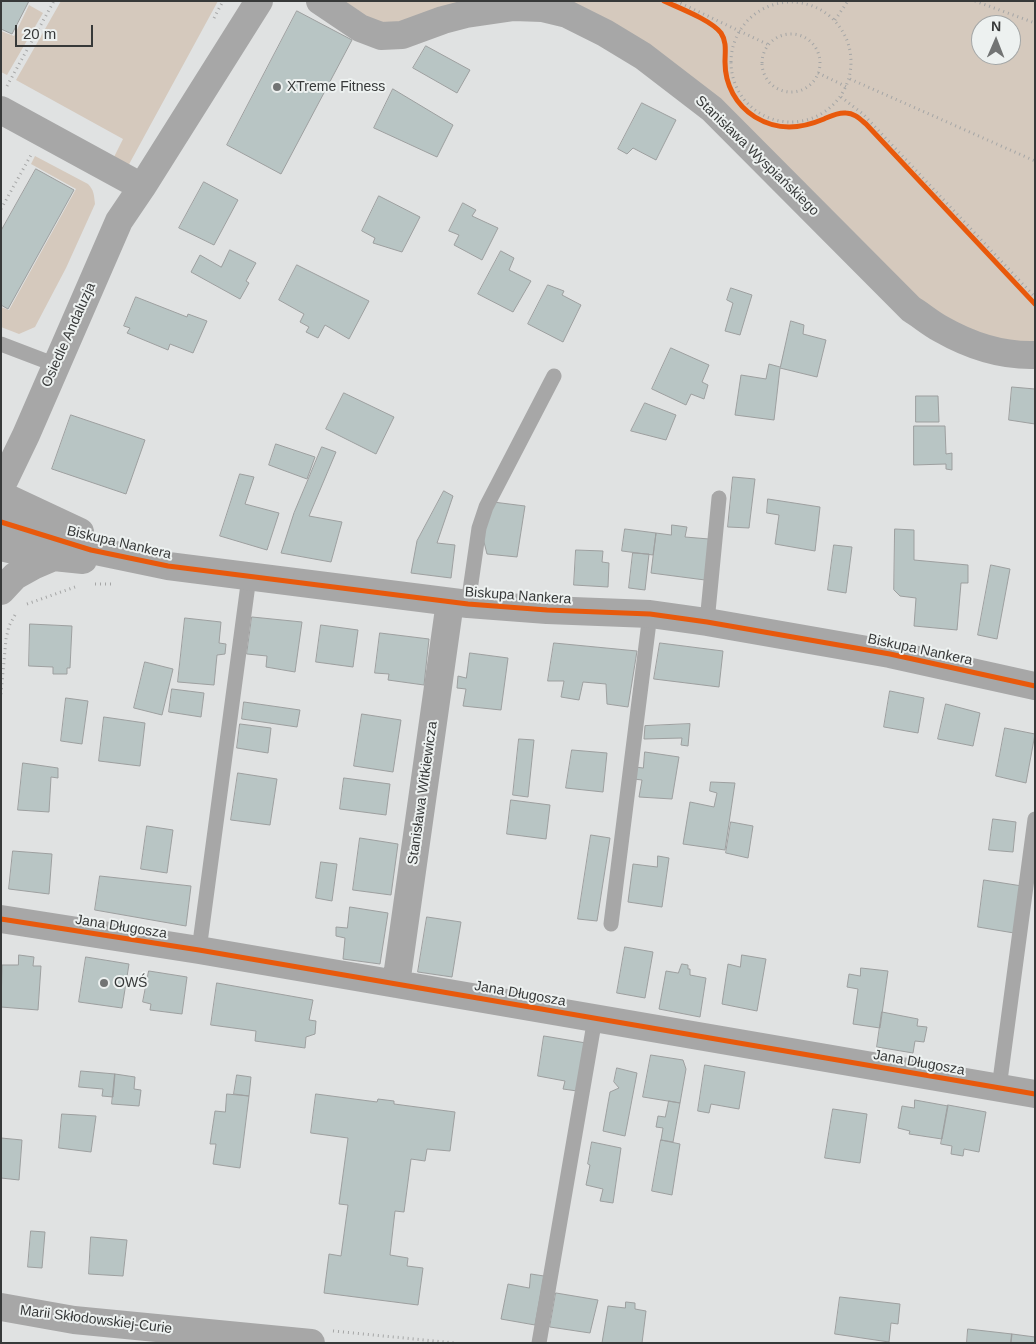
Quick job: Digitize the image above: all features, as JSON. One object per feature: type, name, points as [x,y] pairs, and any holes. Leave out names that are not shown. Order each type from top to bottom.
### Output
[{"type":"street","name":"Osiedle Andaluzja","points":[[1,487],[26,435],[119,221],[259,1]]},
{"type":"street","name":"Stanisława Wyspiańskiego","points":[[320,1],[360,28],[381,36],[402,35],[466,14],[514,7],[542,8],[567,14],[643,56],[706,104],[911,309],[941,329],[975,345],[999,352],[1024,356],[1035,355]]},
{"type":"street","points":[[3,100],[142,187]]},
{"type":"street","name":"Biskupa Nankera","points":[[1,495],[96,539],[130,558]]},
{"type":"street","name":"Biskupa Nankera","points":[[1,522],[91,550],[168,566],[459,603],[650,614],[890,654],[1035,686]]},
{"type":"street","name":"Biskupa Nankera","points":[[1,547],[34,555],[87,561],[130,558]]},
{"type":"street","points":[[9,601],[15,576],[54,557]]},
{"type":"street","name":"Stanisława Witkiewicza","points":[[396,984],[459,603]]},
{"type":"street","name":"Jana Długosza","points":[[1,919],[199,950],[1035,1094]]},
{"type":"street","name":"Marii Skłodowskiej-Curie","points":[[1,1308],[74,1320],[311,1343]]},
{"type":"lane","points":[[1,344],[56,365]]},
{"type":"lane","points":[[459,603],[486,507],[554,376]]},
{"type":"lane","points":[[707,622],[719,498]]},
{"type":"lane","points":[[199,950],[249,577]]},
{"type":"lane","points":[[611,924],[650,614]]},
{"type":"lane","points":[[999,1088],[1035,819]]},
{"type":"lane","points":[[539,1343],[595,1018]]},
{"type":"path","points":[[3,100],[54,1]]},
{"type":"path","points":[[763,1],[769,6]]},
{"type":"path","points":[[835,20],[848,1]]},
{"type":"path","points":[[975,1],[1035,22]]},
{"type":"path","points":[[990,1],[1035,17]]},
{"type":"path","points":[[778,2],[808,4],[822,10],[835,20],[845,35],[851,53],[850,79],[841,97],[826,112],[807,121],[786,123],[766,118],[750,107],[738,92],[732,75],[730,58],[734,42],[742,26],[754,14],[778,2]]},
{"type":"path","points":[[673,3],[708,22]]},
{"type":"path","points":[[673,3],[769,45]]},
{"type":"path","points":[[790,34],[808,39],[815,46],[819,55],[818,74],[813,82],[806,88],[788,92],[779,89],[771,83],[765,76],[762,67],[763,58],[769,45],[780,36],[790,34]]},
{"type":"path","points":[[726,50],[727,79],[733,94],[744,109],[757,118],[771,125],[790,128],[806,125],[832,115]]},
{"type":"path","points":[[818,74],[847,87]]},
{"type":"path","points":[[850,79],[1035,161]]},
{"type":"path","points":[[841,97],[863,114],[1035,297]]},
{"type":"path","points":[[855,115],[866,124],[1035,304]]},
{"type":"path","points":[[1,209],[34,150]]},
{"type":"path","points":[[22,608],[28,604],[78,586]]},
{"type":"path","points":[[1,694],[9,626],[9,601]]},
{"type":"shaded area","points":[[61,1],[218,1],[127,168],[112,161],[123,139],[16,80]]},
{"type":"shaded area","points":[[337,1],[498,1],[383,28]]},
{"type":"shaded area","points":[[549,1],[1035,1],[1035,347],[1009,347],[922,307],[709,97]]},
{"type":"shaded area","points":[[29,5],[43,13],[7,75],[1,72],[1,31],[14,36]]},
{"type":"shaded area","points":[[35,156],[88,184],[93,191],[95,204],[66,268],[35,327],[19,334],[1,327],[1,307],[9,310],[76,189],[31,164]]},
{"type":"building","points":[[1,1],[29,1],[12,34],[1,29]]},
{"type":"building","points":[[297,11],[352,40],[281,174],[227,145]]},
{"type":"building","points":[[426,46],[470,70],[457,93],[413,68]]},
{"type":"building","points":[[393,89],[453,125],[437,157],[374,128]]},
{"type":"building","points":[[642,103],[676,120],[656,160],[633,148],[627,154],[618,149]]},
{"type":"building","points":[[36,169],[74,190],[8,309],[1,305],[1,231]]},
{"type":"building","points":[[204,182],[238,200],[214,245],[179,228]]},
{"type":"building","points":[[379,196],[420,217],[402,252],[373,243],[375,238],[362,231]]},
{"type":"building","points":[[463,203],[476,210],[472,216],[498,228],[482,260],[454,245],[459,235],[449,231]]},
{"type":"building","points":[[230,250],[256,263],[246,281],[249,283],[240,299],[191,272],[200,255],[221,267]]},
{"type":"building","points":[[501,251],[514,258],[509,270],[531,281],[513,312],[478,294]]},
{"type":"building","points":[[297,265],[369,301],[349,339],[325,325],[318,338],[306,332],[309,327],[300,322],[304,314],[279,300]]},
{"type":"building","points":[[548,285],[564,291],[562,295],[581,305],[563,342],[528,324]]},
{"type":"building","points":[[731,288],[752,295],[740,335],[725,331],[733,303],[727,300]]},
{"type":"building","points":[[136,297],[187,317],[188,314],[207,321],[193,353],[170,344],[168,350],[127,333],[130,328],[124,326]]},
{"type":"building","points":[[791,321],[804,325],[803,334],[826,340],[817,377],[780,368],[774,420],[735,415],[741,375],[766,379],[769,364],[780,367]]},
{"type":"building","points":[[671,348],[709,365],[702,382],[708,385],[704,399],[691,394],[686,405],[652,389]]},
{"type":"building","points":[[1012,387],[1035,389],[1035,424],[1009,420]]},
{"type":"building","points":[[344,393],[394,417],[376,454],[326,429]]},
{"type":"building","points":[[916,396],[938,396],[939,422],[916,422]]},
{"type":"building","points":[[645,403],[676,415],[666,440],[631,431]]},
{"type":"building","points":[[71,415],[145,440],[126,494],[52,469]]},
{"type":"building","points":[[914,426],[945,426],[946,454],[952,453],[952,470],[946,469],[946,464],[914,465]]},
{"type":"building","points":[[276,444],[315,457],[307,479],[269,465]]},
{"type":"building","points":[[322,447],[336,452],[309,516],[342,522],[331,562],[281,553],[294,513]]},
{"type":"building","points":[[240,474],[254,477],[245,504],[279,513],[267,550],[220,536]]},
{"type":"building","points":[[733,477],[755,479],[749,528],[728,527]]},
{"type":"building","points":[[444,491],[453,496],[437,543],[455,545],[451,578],[411,573],[417,541]]},
{"type":"building","points":[[768,499],[820,507],[815,551],[775,544],[779,515],[767,513]]},
{"type":"building","points":[[493,502],[525,506],[517,557],[487,554],[483,538]]},
{"type":"building","points":[[672,525],[687,527],[685,537],[709,539],[705,580],[651,573],[656,533],[671,535]]},
{"type":"building","points":[[625,529],[656,533],[653,555],[622,551]]},
{"type":"building","points":[[895,529],[914,530],[914,560],[968,565],[968,583],[961,583],[957,630],[914,626],[916,598],[900,596],[894,590]]},
{"type":"building","points":[[834,545],[852,547],[846,593],[828,590]]},
{"type":"building","points":[[576,550],[603,551],[602,562],[609,563],[608,587],[574,585]]},
{"type":"building","points":[[633,553],[649,554],[645,590],[629,588]]},
{"type":"building","points":[[991,565],[1010,569],[997,639],[978,635]]},
{"type":"building","points":[[252,617],[302,622],[295,672],[266,667],[267,656],[247,654]]},
{"type":"building","points":[[185,618],[221,622],[219,643],[226,644],[225,654],[217,655],[214,685],[178,682]]},
{"type":"building","points":[[30,624],[72,626],[70,668],[67,668],[67,674],[53,674],[53,667],[29,666]]},
{"type":"building","points":[[321,625],[358,630],[353,667],[316,662]]},
{"type":"building","points":[[380,633],[429,639],[424,685],[388,680],[389,674],[375,673]]},
{"type":"building","points":[[554,643],[637,651],[628,707],[607,704],[606,684],[583,682],[579,700],[561,697],[564,681],[548,681]]},
{"type":"building","points":[[660,643],[723,651],[719,687],[654,679]]},
{"type":"building","points":[[470,653],[508,658],[501,710],[463,706],[466,689],[457,688],[458,676],[466,678]]},
{"type":"building","points":[[145,662],[173,669],[162,715],[134,708]]},
{"type":"building","points":[[172,689],[204,693],[201,717],[169,712]]},
{"type":"building","points":[[890,691],[924,698],[918,733],[884,727]]},
{"type":"building","points":[[66,698],[88,701],[82,744],[61,741]]},
{"type":"building","points":[[244,702],[300,710],[297,727],[242,719]]},
{"type":"building","points":[[946,704],[980,713],[973,746],[938,739]]},
{"type":"building","points":[[362,714],[401,720],[393,772],[354,766]]},
{"type":"building","points":[[104,717],[145,723],[140,766],[99,761]]},
{"type":"building","points":[[240,724],[271,728],[268,753],[237,748]]},
{"type":"building","points":[[690,724],[688,746],[681,745],[682,738],[644,739],[645,726]]},
{"type":"building","points":[[1005,728],[1035,734],[1026,783],[996,776]]},
{"type":"building","points":[[519,739],[534,740],[528,797],[513,795]]},
{"type":"building","points":[[572,750],[607,753],[603,792],[566,788]]},
{"type":"building","points":[[645,752],[679,757],[672,799],[639,797],[642,780],[634,779],[635,767],[643,768]]},
{"type":"building","points":[[23,763],[58,768],[58,778],[51,777],[49,812],[18,810]]},
{"type":"building","points":[[238,773],[277,779],[270,825],[231,820]]},
{"type":"building","points":[[344,778],[390,784],[386,815],[340,809]]},
{"type":"building","points":[[711,782],[735,783],[725,850],[683,844],[690,802],[714,807],[717,793],[710,791]]},
{"type":"building","points":[[511,800],[550,805],[546,839],[507,834]]},
{"type":"building","points":[[993,819],[1016,822],[1013,852],[989,850]]},
{"type":"building","points":[[731,822],[753,826],[748,858],[726,853]]},
{"type":"building","points":[[147,826],[173,830],[167,873],[141,869]]},
{"type":"building","points":[[591,835],[610,838],[597,921],[578,919]]},
{"type":"building","points":[[360,838],[398,844],[391,895],[353,890]]},
{"type":"building","points":[[13,851],[52,854],[49,894],[9,889]]},
{"type":"building","points":[[658,856],[669,858],[662,907],[628,902],[633,864],[657,867]]},
{"type":"building","points":[[321,862],[337,864],[332,901],[316,898]]},
{"type":"building","points":[[100,876],[191,886],[186,926],[95,910]]},
{"type":"building","points":[[984,880],[1022,886],[1014,933],[978,927]]},
{"type":"building","points":[[350,907],[388,913],[380,964],[343,959],[345,938],[336,936],[336,927],[347,928]]},
{"type":"building","points":[[427,917],[461,922],[452,977],[418,972]]},
{"type":"building","points":[[625,947],[653,952],[645,998],[617,993]]},
{"type":"building","points":[[19,955],[34,957],[33,966],[41,966],[38,1010],[1,1007],[2,965],[18,965]]},
{"type":"building","points":[[742,955],[766,959],[757,1011],[722,1004],[728,964],[740,967]]},
{"type":"building","name":"OWŚ","points":[[86,957],[129,964],[122,1008],[79,1002]]},
{"type":"building","points":[[682,964],[688,965],[690,975],[706,978],[700,1017],[659,1009],[666,971],[678,973]]},
{"type":"building","points":[[861,968],[888,971],[880,1028],[853,1024],[858,989],[847,987],[849,974],[860,976]]},
{"type":"building","points":[[149,971],[187,977],[182,1014],[150,1010],[151,1004],[143,1002]]},
{"type":"building","points":[[217,983],[313,1000],[309,1020],[316,1021],[315,1034],[306,1037],[305,1048],[255,1041],[256,1031],[211,1025]]},
{"type":"building","points":[[882,1012],[918,1019],[917,1026],[927,1027],[924,1042],[915,1041],[913,1053],[877,1047]]},
{"type":"building","points":[[544,1036],[586,1043],[577,1091],[563,1089],[565,1081],[538,1076]]},
{"type":"building","points":[[651,1055],[683,1060],[686,1069],[680,1103],[643,1097]]},
{"type":"building","points":[[705,1065],[745,1072],[739,1109],[711,1104],[709,1113],[698,1111]]},
{"type":"building","points":[[617,1068],[637,1073],[625,1136],[603,1131],[610,1092],[619,1088],[614,1082]]},
{"type":"building","points":[[81,1071],[115,1074],[113,1097],[102,1096],[103,1089],[79,1087]]},
{"type":"building","points":[[115,1074],[135,1077],[134,1089],[141,1090],[139,1106],[112,1104]]},
{"type":"building","points":[[237,1075],[251,1077],[249,1096],[234,1094]]},
{"type":"building","points":[[227,1094],[249,1096],[240,1168],[213,1164],[216,1144],[210,1144],[215,1111],[225,1112]]},
{"type":"building","points":[[316,1094],[377,1102],[378,1099],[394,1101],[394,1104],[455,1112],[450,1151],[427,1149],[425,1161],[411,1159],[404,1212],[395,1211],[390,1255],[408,1258],[407,1266],[423,1268],[418,1305],[324,1293],[329,1254],[341,1256],[348,1205],[339,1204],[348,1138],[311,1133]]},
{"type":"building","points":[[915,1100],[948,1106],[942,1139],[909,1134],[910,1131],[898,1128],[902,1106],[914,1108]]},
{"type":"building","points":[[669,1101],[680,1103],[673,1142],[661,1140],[663,1128],[656,1127],[658,1116],[665,1117]]},
{"type":"building","points":[[948,1105],[986,1112],[979,1152],[964,1149],[963,1156],[951,1154],[952,1146],[941,1144]]},
{"type":"building","points":[[833,1109],[867,1114],[860,1163],[825,1158]]},
{"type":"building","points":[[62,1114],[96,1116],[91,1152],[59,1148]]},
{"type":"building","points":[[1,1138],[22,1140],[19,1180],[1,1178]]},
{"type":"building","points":[[661,1140],[680,1144],[672,1195],[652,1191]]},
{"type":"building","points":[[592,1142],[621,1148],[613,1203],[600,1201],[603,1189],[586,1185]]},
{"type":"building","points":[[31,1231],[45,1232],[42,1268],[28,1267]]},
{"type":"building","points":[[91,1237],[127,1240],[123,1276],[89,1274]]},
{"type":"building","points":[[531,1274],[544,1276],[535,1325],[501,1319],[508,1284],[529,1288]]},
{"type":"building","points":[[556,1293],[598,1300],[590,1333],[550,1327]]},
{"type":"building","points":[[840,1297],[900,1304],[898,1324],[891,1323],[889,1342],[835,1334]]},
{"type":"building","points":[[626,1302],[635,1303],[635,1309],[646,1311],[642,1343],[602,1343],[608,1306],[625,1308]]},
{"type":"building","points":[[968,1329],[1012,1334],[1011,1343],[967,1343]]},
{"type":"building","points":[[1012,1334],[1035,1337],[1035,1343],[1011,1343]]},
{"type":"cycle path","points":[[664,1],[703,19],[721,33],[725,43],[726,70],[729,86],[742,107],[748,112],[772,125],[789,127],[806,125],[840,113],[849,113],[857,117],[866,124],[1035,304]]},
{"type":"cycle path","points":[[1,522],[91,550],[168,566],[468,604],[547,610],[650,614],[890,654],[1035,686]]},
{"type":"cycle path","points":[[1,919],[199,950],[1035,1094]]},
{"type":"place","name":"XTreme Fitness","points":[[277,87]]},
{"type":"place","name":"OWŚ","points":[[104,983]]}]
